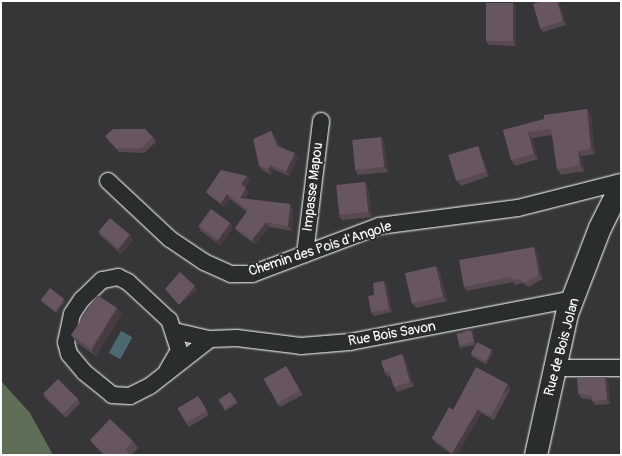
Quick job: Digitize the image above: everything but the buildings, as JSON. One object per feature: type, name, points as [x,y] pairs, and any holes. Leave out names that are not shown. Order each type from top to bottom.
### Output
[{"type":"street","name":"Impasse Mapou","points":[[305,254],[321,121]]},
{"type":"street","name":"Chemin des Pois d'Angole","points":[[108,181],[170,239],[204,262],[232,274],[252,274],[379,226],[518,208],[621,182]]},
{"type":"street","name":"Rue de Bois Jolan","points":[[536,455],[555,368],[573,299],[600,228],[621,186]]},
{"type":"street","points":[[167,371],[179,350],[174,330],[169,320],[128,282],[110,277],[102,280],[82,298],[67,329],[69,354],[84,372],[112,395],[130,396],[150,386],[210,339]]},
{"type":"street","name":"Rue Bois Savon","points":[[174,330],[210,339],[237,338],[301,346],[350,342],[573,299]]},
{"type":"street","points":[[555,368],[621,368]]},
{"type":"green space","points":[[1,381],[30,413],[53,455],[1,455]]},
{"type":"water","points":[[121,331],[132,337],[120,359],[109,353]]}]
